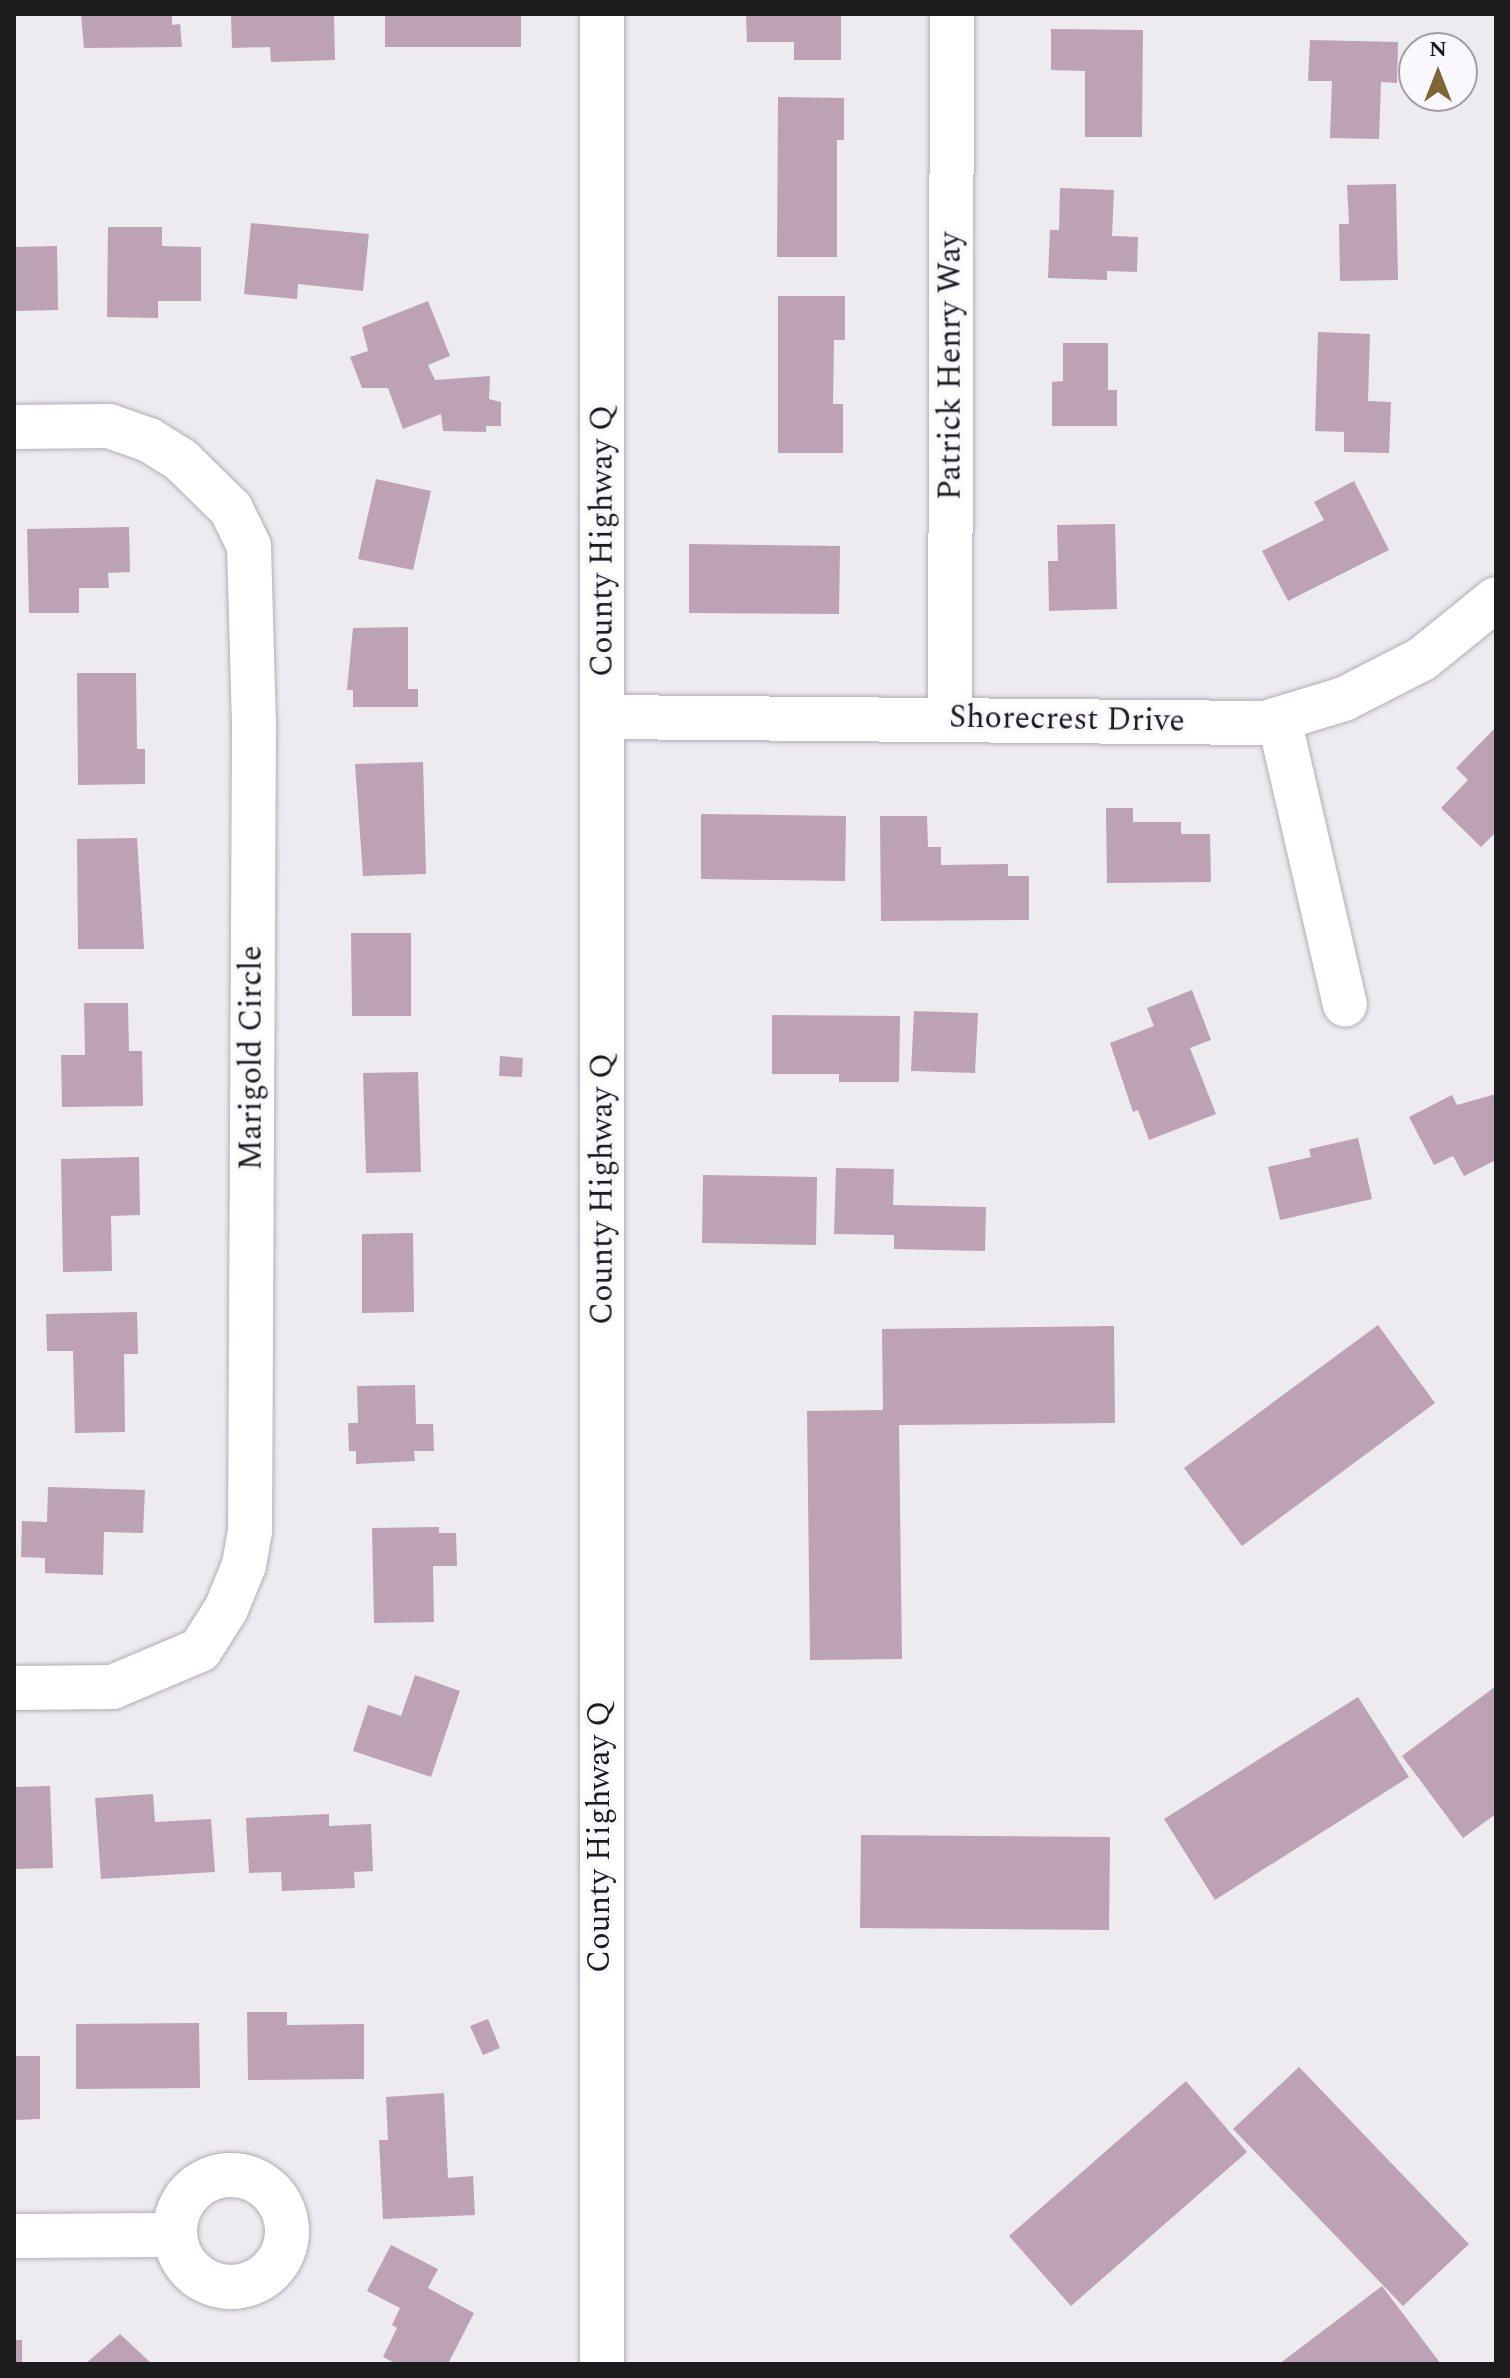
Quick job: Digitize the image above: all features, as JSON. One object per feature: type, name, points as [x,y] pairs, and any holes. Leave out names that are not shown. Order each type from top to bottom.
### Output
[{"type":"street","name":"County Highway Q","points":[[602,14],[602,2364]]},
{"type":"street","name":"Patrick Henry Way","points":[[950,718],[952,14]]},
{"type":"street","name":"Marigold Circle","points":[[14,427],[109,426],[149,440],[182,461],[231,509],[249,546],[254,754],[250,1531],[244,1565],[226,1609],[200,1650],[113,1687],[14,1688]]},
{"type":"street","name":"Shorecrest Drive","points":[[603,717],[1279,719],[1344,699],[1422,659],[1496,599]]},
{"type":"street","points":[[1279,719],[1345,1004]]},
{"type":"street","points":[[14,2236],[175,2235]]},
{"type":"building","points":[[81,14],[172,14],[172,25],[180,24],[182,47],[84,48]]},
{"type":"building","points":[[231,14],[334,14],[335,60],[271,62],[270,47],[232,48]]},
{"type":"building","points":[[385,14],[521,14],[521,47],[385,47]]},
{"type":"building","points":[[746,14],[841,14],[841,60],[794,60],[794,42],[747,42]]},
{"type":"building","points":[[1051,29],[1143,30],[1142,137],[1085,137],[1085,71],[1051,70]]},
{"type":"building","points":[[1310,40],[1398,42],[1397,83],[1381,82],[1379,139],[1330,138],[1332,81],[1308,81]]},
{"type":"building","points":[[778,97],[844,98],[844,140],[837,140],[837,257],[777,257]]},
{"type":"building","points":[[1396,184],[1398,280],[1340,281],[1339,224],[1349,224],[1347,185]]},
{"type":"building","points":[[1060,188],[1114,190],[1112,236],[1138,237],[1137,272],[1107,271],[1107,280],[1048,278],[1050,230],[1059,230]]},
{"type":"building","points":[[251,223],[369,234],[363,291],[298,284],[297,299],[244,294]]},
{"type":"building","points":[[108,227],[162,227],[162,246],[201,247],[201,301],[158,301],[158,318],[107,317]]},
{"type":"building","points":[[57,246],[58,310],[14,311],[14,247]]},
{"type":"building","points":[[778,296],[845,296],[845,340],[834,340],[833,404],[843,404],[843,453],[778,453]]},
{"type":"building","points":[[428,301],[450,356],[428,365],[435,380],[490,376],[489,399],[501,402],[501,426],[486,426],[486,432],[443,431],[441,414],[403,429],[388,388],[362,388],[350,357],[368,351],[362,327]]},
{"type":"building","points":[[1318,332],[1370,334],[1368,401],[1391,402],[1389,453],[1344,452],[1344,432],[1315,431]]},
{"type":"building","points":[[1063,343],[1108,343],[1108,390],[1117,390],[1117,426],[1052,426],[1052,382],[1063,381]]},
{"type":"building","points":[[376,479],[431,491],[413,570],[358,559]]},
{"type":"building","points":[[1354,481],[1389,550],[1288,601],[1262,551],[1324,520],[1314,502]]},
{"type":"building","points":[[1115,524],[1117,609],[1049,611],[1048,561],[1058,561],[1057,525]]},
{"type":"building","points":[[129,527],[130,572],[108,573],[109,588],[79,588],[79,613],[29,613],[27,529]]},
{"type":"building","points":[[689,544],[840,546],[839,614],[689,613]]},
{"type":"building","points":[[408,627],[408,689],[418,689],[418,707],[353,707],[353,690],[347,690],[353,628]]},
{"type":"building","points":[[77,673],[136,673],[137,749],[145,749],[145,784],[78,785]]},
{"type":"building","points":[[1496,727],[1496,832],[1481,847],[1441,808],[1468,780],[1456,768]]},
{"type":"building","points":[[423,762],[426,874],[363,876],[355,764]]},
{"type":"building","points":[[1106,808],[1133,808],[1133,822],[1181,822],[1181,834],[1210,834],[1211,882],[1107,883]]},
{"type":"building","points":[[701,814],[846,816],[845,881],[701,879]]},
{"type":"building","points":[[880,816],[927,816],[928,847],[941,847],[941,865],[1008,864],[1008,876],[1029,876],[1029,920],[881,921]]},
{"type":"building","points":[[137,838],[144,949],[78,949],[77,839]]},
{"type":"building","points":[[351,933],[411,933],[411,1016],[352,1016]]},
{"type":"building","points":[[1192,990],[1211,1040],[1190,1048],[1216,1114],[1149,1140],[1138,1110],[1133,1112],[1110,1043],[1154,1026],[1147,1008]]},
{"type":"building","points":[[84,1003],[128,1003],[129,1051],[142,1051],[143,1106],[62,1107],[61,1055],[85,1055]]},
{"type":"building","points":[[914,1011],[978,1013],[975,1073],[911,1071]]},
{"type":"building","points":[[772,1015],[900,1016],[899,1082],[839,1082],[839,1074],[772,1074]]},
{"type":"building","points":[[500,1056],[523,1058],[522,1077],[499,1076]]},
{"type":"building","points":[[418,1072],[421,1172],[366,1173],[363,1073]]},
{"type":"building","points":[[1496,1094],[1496,1160],[1464,1176],[1453,1156],[1434,1165],[1409,1117],[1452,1095],[1457,1105]]},
{"type":"building","points":[[1358,1138],[1372,1199],[1280,1220],[1268,1167],[1311,1157],[1309,1149]]},
{"type":"building","points":[[139,1157],[140,1215],[111,1216],[112,1271],[63,1272],[61,1159]]},
{"type":"building","points":[[836,1168],[894,1169],[893,1205],[986,1207],[985,1251],[894,1249],[894,1235],[834,1234]]},
{"type":"building","points":[[703,1175],[817,1177],[816,1245],[702,1243]]},
{"type":"building","points":[[413,1233],[414,1312],[362,1313],[362,1234]]},
{"type":"building","points":[[137,1312],[138,1354],[124,1354],[125,1432],[75,1433],[73,1351],[47,1351],[46,1314]]},
{"type":"building","points":[[1378,1325],[1435,1403],[1242,1546],[1184,1468]]},
{"type":"building","points":[[1114,1326],[1115,1423],[899,1425],[902,1659],[810,1660],[807,1411],[883,1410],[882,1329]]},
{"type":"building","points":[[415,1385],[416,1424],[433,1424],[434,1451],[414,1451],[415,1461],[356,1464],[356,1451],[349,1451],[348,1423],[358,1423],[357,1386]]},
{"type":"building","points":[[48,1487],[145,1490],[143,1533],[104,1532],[103,1575],[45,1573],[45,1558],[21,1557],[22,1521],[47,1522]]},
{"type":"building","points":[[439,1527],[439,1533],[456,1533],[457,1566],[433,1566],[434,1622],[374,1623],[372,1528]]},
{"type":"building","points":[[415,1675],[460,1691],[431,1777],[353,1751],[368,1705],[401,1716]]},
{"type":"building","points":[[1496,1686],[1496,1814],[1463,1838],[1402,1756]]},
{"type":"building","points":[[1358,1697],[1409,1777],[1215,1900],[1164,1819]]},
{"type":"building","points":[[50,1786],[53,1868],[15,1869],[14,1787]]},
{"type":"building","points":[[153,1794],[155,1822],[211,1819],[215,1872],[101,1879],[95,1798]]},
{"type":"building","points":[[329,1814],[329,1826],[371,1824],[373,1871],[354,1872],[355,1888],[282,1891],[281,1872],[249,1873],[246,1818]]},
{"type":"building","points":[[861,1835],[1110,1837],[1109,1930],[860,1928]]},
{"type":"building","points":[[247,2012],[287,2012],[287,2025],[364,2024],[364,2079],[248,2080]]},
{"type":"building","points":[[488,2019],[500,2048],[483,2055],[470,2026]]},
{"type":"building","points":[[199,2023],[200,2088],[76,2089],[76,2024]]},
{"type":"building","points":[[14,2056],[40,2056],[40,2119],[14,2120]]},
{"type":"building","points":[[1299,2067],[1469,2244],[1403,2306],[1233,2129]]},
{"type":"building","points":[[1186,2081],[1247,2152],[1071,2306],[1009,2236]]},
{"type":"building","points":[[444,2093],[448,2178],[473,2176],[475,2215],[383,2219],[379,2140],[388,2140],[386,2097]]},
{"type":"building","points":[[391,2245],[438,2269],[428,2288],[474,2313],[448,2364],[397,2364],[383,2357],[397,2328],[392,2325],[400,2308],[367,2291]]},
{"type":"building","points":[[1382,2286],[1441,2364],[1279,2364]]},
{"type":"building","points":[[120,2334],[152,2364],[85,2364]]},
{"type":"building","points":[[14,2340],[22,2340],[22,2364],[14,2364]]}]
